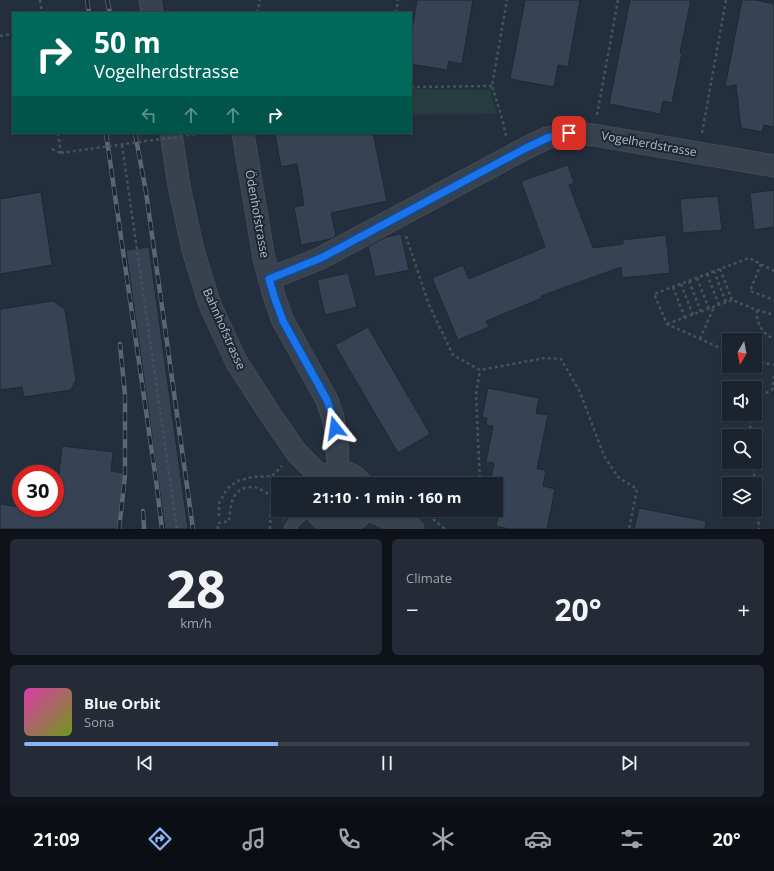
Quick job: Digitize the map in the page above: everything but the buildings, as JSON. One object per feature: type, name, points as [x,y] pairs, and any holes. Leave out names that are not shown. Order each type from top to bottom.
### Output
[{"type":"street","points":[[150,0],[152,12]]},
{"type":"street","name":"Vogelherdstrasse","points":[[269,279],[321,258],[526,148],[547,138],[569,133],[594,135],[774,166]]},
{"type":"street","name":"Bahnhofstrasse","points":[[171,134],[179,186],[192,250],[210,305],[236,361],[272,417],[297,453],[324,477]]},
{"type":"street","name":"Ödenhofstrasse","points":[[243,134],[264,259],[275,299],[283,321],[327,400],[333,418],[337,439],[325,477]]},
{"type":"street","points":[[328,477],[345,472],[354,477]]},
{"type":"street","points":[[328,523],[345,525],[354,522],[359,517]]},
{"type":"street","points":[[385,517],[413,529]]},
{"type":"lane","points":[[290,529],[299,517]]},
{"type":"path","points":[[40,0],[42,12]]},
{"type":"path","points":[[257,12],[260,0]]},
{"type":"path","points":[[396,12],[398,0]]},
{"type":"path","points":[[507,0],[492,86],[502,118],[511,156]]},
{"type":"path","points":[[594,135],[618,0]]},
{"type":"path","points":[[698,153],[726,0]]},
{"type":"path","points":[[0,36],[12,34]]},
{"type":"path","points":[[412,86],[492,86]]},
{"type":"path","points":[[58,134],[61,153]]},
{"type":"path","points":[[52,149],[61,153],[196,134]]},
{"type":"path","points":[[122,145],[177,529]]},
{"type":"path","points":[[400,216],[429,305],[453,355],[480,370],[545,358],[561,359],[580,392],[604,456],[618,477],[637,490],[629,529]]},
{"type":"path","points":[[722,349],[667,324],[654,294],[749,258],[774,271]]},
{"type":"path","points":[[761,264],[750,291],[774,300]]},
{"type":"path","points":[[720,269],[732,300]]},
{"type":"path","points":[[714,271],[726,302]]},
{"type":"path","points":[[707,274],[719,305]]},
{"type":"path","points":[[697,278],[709,309]]},
{"type":"path","points":[[689,281],[701,312]]},
{"type":"path","points":[[681,284],[693,315]]},
{"type":"path","points":[[673,287],[685,318]]},
{"type":"path","points":[[667,324],[732,300],[774,315]]},
{"type":"path","points":[[700,339],[714,307]]},
{"type":"path","points":[[757,310],[756,316],[759,326],[766,335],[774,339]]},
{"type":"path","points":[[762,362],[774,365]]},
{"type":"path","points":[[480,370],[476,394],[480,477]]},
{"type":"path","points":[[762,395],[772,390],[774,375]]},
{"type":"path","points":[[219,516],[219,503],[227,489],[237,481],[252,477],[272,476],[283,465]]},
{"type":"path","points":[[754,469],[759,529]]},
{"type":"path","points":[[218,529],[218,523],[229,521],[232,501],[237,492],[246,488],[255,487],[271,495]]},
{"type":"path","points":[[270,529],[271,512]]},
{"type":"green space","points":[[412,89],[490,90],[497,114],[412,115]]},
{"type":"green space","points":[[281,517],[288,517],[282,523]]},
{"type":"railway","points":[[87,0],[89,12]]},
{"type":"railway","points":[[107,0],[110,12]]},
{"type":"railway","points":[[106,134],[162,529]]},
{"type":"railway","points":[[135,134],[146,192],[193,529]]},
{"type":"railway","points":[[119,529],[125,476],[125,395],[120,344]]},
{"type":"railway","points":[[143,511],[144,529]]},
{"type":"route","points":[[335,428],[327,400],[283,321],[269,279],[321,258],[526,148],[547,138],[569,133]]}]
